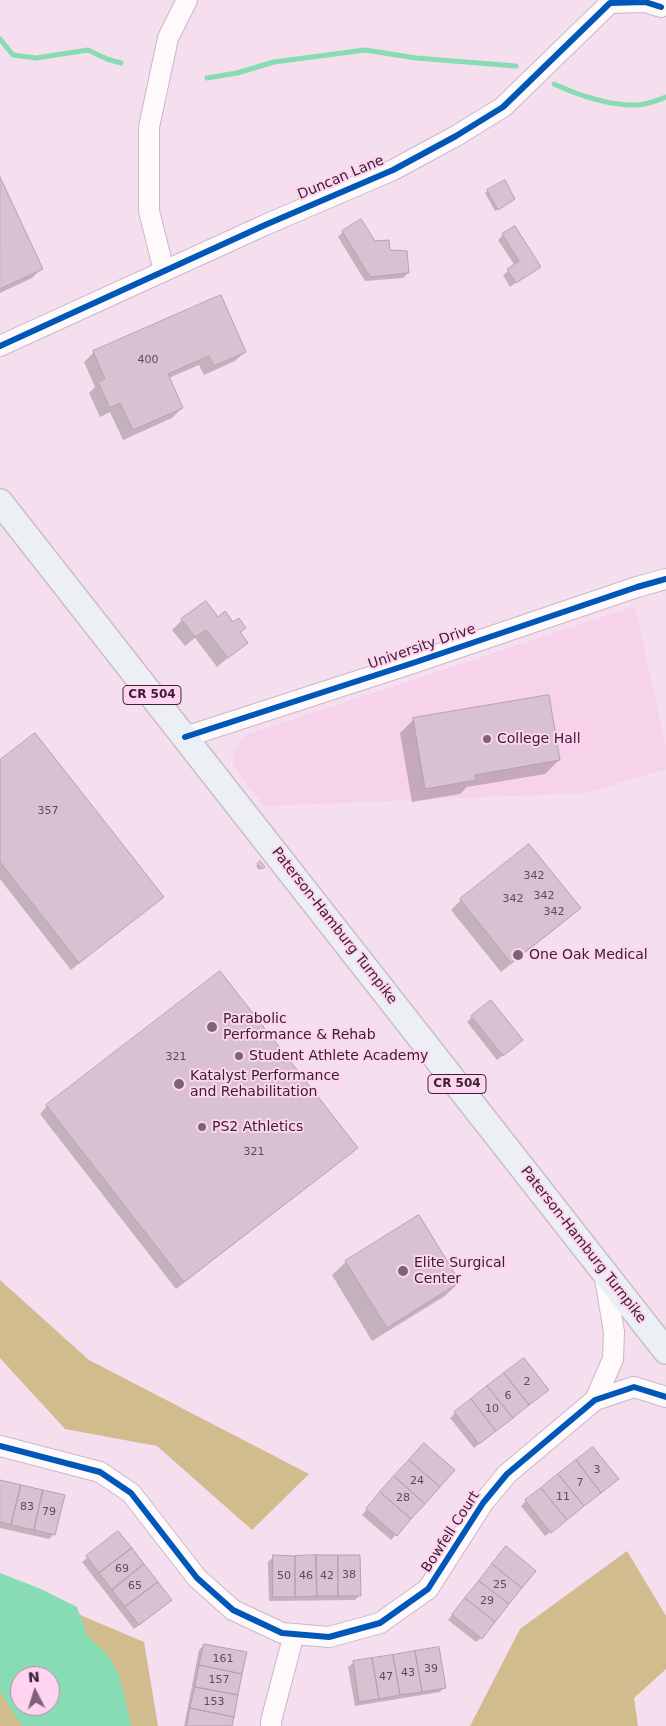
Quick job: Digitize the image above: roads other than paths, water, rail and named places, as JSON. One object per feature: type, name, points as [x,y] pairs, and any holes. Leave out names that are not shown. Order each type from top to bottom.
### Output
[{"type":"main road","name":"Paterson-Hamburg Turnpike","points":[[0,502],[666,1351]]},
{"type":"street","points":[[164,271],[149,211],[149,126],[168,38],[187,0]]},
{"type":"street","name":"Duncan Lane","points":[[0,346],[265,225],[393,170],[456,136],[503,107],[610,3],[645,2],[661,7]]},
{"type":"street","name":"University Drive","points":[[185,737],[666,579]]},
{"type":"street","name":"Bowfell Court","points":[[595,1400],[613,1359],[614,1332],[604,1272]]},
{"type":"street","name":"Bowfell Court","points":[[0,1446],[100,1472],[131,1493],[197,1578],[233,1610],[282,1633],[329,1637],[380,1623],[428,1589],[483,1503],[507,1474],[595,1400],[634,1387],[666,1397]]},
{"type":"street","points":[[271,1726],[294,1634]]},
{"type":"waterway","points":[[0,39],[13,55],[36,58],[88,50],[121,63]]},
{"type":"waterway","points":[[207,78],[237,73],[274,62],[365,50],[416,58],[516,66]]},
{"type":"waterway","points":[[554,84],[585,96],[617,104],[639,105],[666,97]]},
{"type":"place","name":"College Hall","points":[[487,739]]},
{"type":"place","name":"One Oak Medical","points":[[518,955]]},
{"type":"place","name":"Parabolic Performance & Rehab","points":[[212,1027]]},
{"type":"place","name":"Student Athlete Academy","points":[[239,1056]]},
{"type":"place","name":"Katalyst Performance and Rehabilitation","points":[[179,1084]]},
{"type":"place","name":"PS2 Athletics","points":[[202,1127]]},
{"type":"place","name":"Elite Surgical Center","points":[[403,1271]]}]
